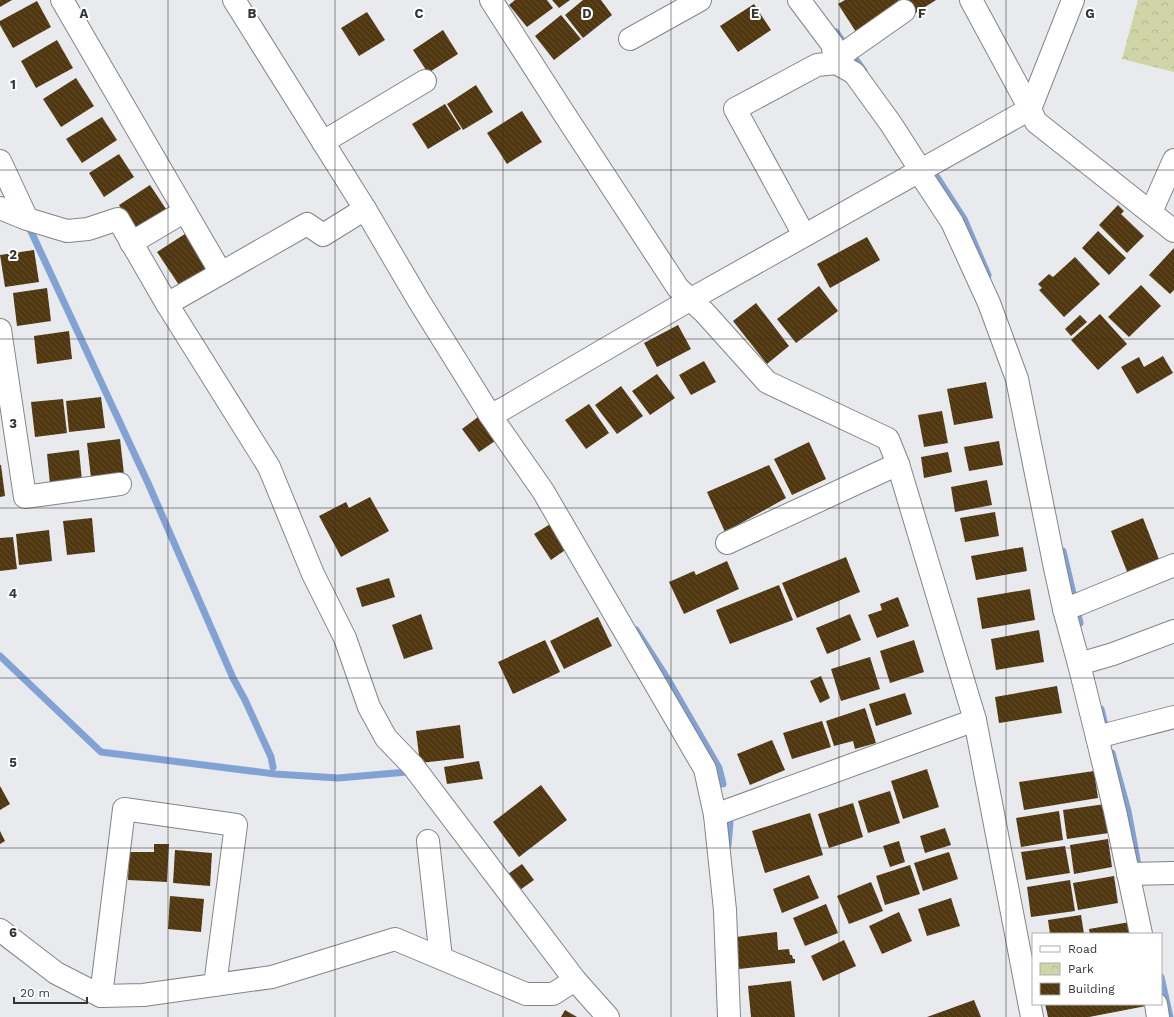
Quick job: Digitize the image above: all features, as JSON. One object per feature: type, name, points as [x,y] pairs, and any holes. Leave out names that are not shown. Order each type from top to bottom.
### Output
[{"type":"street","points":[[62,0],[221,273]]},
{"type":"street","points":[[234,0],[328,139],[365,209],[419,302],[496,412],[705,769],[715,815],[725,910],[729,1017]]},
{"type":"street","points":[[491,0],[678,288],[685,302],[705,313],[766,382],[888,439],[898,464],[975,720],[1032,1017]]},
{"type":"street","points":[[630,40],[700,0]]},
{"type":"street","points":[[798,0],[832,44],[845,54],[854,73],[916,163],[925,168],[952,222],[989,303],[1017,379],[1055,568],[1072,607],[1105,735],[1135,874],[1141,933]]},
{"type":"street","points":[[971,0],[1036,122],[1174,230]]},
{"type":"street","points":[[496,412],[685,302],[1030,109],[1073,0]]},
{"type":"street","points":[[804,235],[735,109],[818,65],[845,54],[904,11]]},
{"type":"street","points":[[328,139],[425,81]]},
{"type":"street","points":[[1151,212],[1174,160]]},
{"type":"street","points":[[0,161],[27,219]]},
{"type":"street","points":[[0,208],[27,219],[67,231],[88,229],[118,219],[167,304],[269,467],[313,574],[345,638],[369,706],[386,738],[413,766],[575,980],[608,1017]]},
{"type":"street","points":[[167,304],[307,224],[323,235],[365,209]]},
{"type":"street","points":[[131,243],[185,211]]},
{"type":"street","points":[[0,330],[24,497],[120,484]]},
{"type":"street","points":[[727,543],[898,464]]},
{"type":"street","points":[[1072,607],[1174,565]]},
{"type":"street","points":[[1086,662],[1113,654],[1174,631]]},
{"type":"street","points":[[1105,735],[1174,717]]},
{"type":"street","points":[[715,815],[975,720]]},
{"type":"street","points":[[101,996],[124,809],[236,825],[215,985]]},
{"type":"street","points":[[428,841],[441,958]]},
{"type":"street","points":[[1135,874],[1174,873]]},
{"type":"street","points":[[0,930],[56,972],[101,996],[143,995],[272,977],[395,939],[526,994],[553,994],[575,980]]},
{"type":"street","points":[[1156,1005],[1158,1017]]},
{"type":"green space","points":[[1138,0],[1174,0],[1174,72],[1122,59]]},
{"type":"building","points":[[0,0],[12,0],[0,7]]},
{"type":"building","points":[[515,0],[547,0],[553,8],[527,27],[509,5]]},
{"type":"building","points":[[552,0],[570,0],[559,8]]},
{"type":"building","points":[[583,0],[601,0],[612,15],[583,38],[565,15]]},
{"type":"building","points":[[845,0],[898,0],[900,3],[856,32],[838,4]]},
{"type":"building","points":[[904,0],[936,0],[914,14]]},
{"type":"building","points":[[37,1],[51,27],[13,48],[0,25],[0,21]]},
{"type":"building","points":[[754,4],[771,30],[738,52],[720,26]]},
{"type":"building","points":[[367,12],[385,40],[359,56],[341,28]]},
{"type":"building","points":[[561,15],[581,39],[554,60],[535,36]]},
{"type":"building","points":[[443,30],[458,54],[428,73],[413,50]]},
{"type":"building","points":[[57,40],[73,68],[36,88],[21,61]]},
{"type":"building","points":[[76,78],[94,106],[61,127],[43,99]]},
{"type":"building","points":[[476,85],[493,112],[463,130],[447,104]]},
{"type":"building","points":[[445,104],[461,129],[428,149],[412,124]]},
{"type":"building","points":[[522,111],[542,142],[507,164],[487,133]]},
{"type":"building","points":[[102,117],[117,140],[82,163],[66,139]]},
{"type":"building","points":[[119,154],[134,177],[104,197],[89,173]]},
{"type":"building","points":[[150,185],[166,209],[134,229],[119,205]]},
{"type":"building","points":[[1118,205],[1124,211],[1121,214],[1144,236],[1127,253],[1099,225]]},
{"type":"building","points":[[1098,231],[1126,258],[1109,275],[1082,248]]},
{"type":"building","points":[[188,232],[211,268],[181,288],[157,252]]},
{"type":"building","points":[[867,237],[880,260],[830,288],[817,264]]},
{"type":"building","points":[[1174,248],[1174,290],[1170,294],[1149,275]]},
{"type":"building","points":[[34,250],[39,282],[5,287],[0,255]]},
{"type":"building","points":[[1075,257],[1100,284],[1064,317],[1039,290],[1042,288],[1038,284],[1049,274],[1053,277]]},
{"type":"building","points":[[1141,285],[1161,306],[1129,337],[1108,317]]},
{"type":"building","points":[[819,286],[838,311],[796,343],[777,319]]},
{"type":"building","points":[[47,288],[51,321],[17,326],[13,293]]},
{"type":"building","points":[[756,303],[789,346],[767,364],[733,321]]},
{"type":"building","points":[[1100,314],[1127,344],[1098,370],[1071,340]]},
{"type":"building","points":[[1080,315],[1087,322],[1071,336],[1065,329]]},
{"type":"building","points":[[678,325],[691,349],[657,367],[644,343]]},
{"type":"building","points":[[69,331],[72,359],[37,364],[34,336]]},
{"type":"building","points":[[1163,356],[1173,373],[1137,394],[1121,367],[1139,357],[1144,367]]},
{"type":"building","points":[[704,361],[716,382],[691,395],[679,375]]},
{"type":"building","points":[[657,374],[675,398],[650,415],[632,391]]},
{"type":"building","points":[[986,382],[993,418],[954,425],[947,389]]},
{"type":"building","points":[[621,386],[643,416],[617,434],[595,405]]},
{"type":"building","points":[[101,397],[105,428],[69,432],[66,401]]},
{"type":"building","points":[[63,399],[67,433],[35,437],[31,402]]},
{"type":"building","points":[[589,404],[609,433],[586,449],[565,420]]},
{"type":"building","points":[[942,411],[948,443],[924,447],[918,415]]},
{"type":"building","points":[[478,417],[495,441],[479,452],[462,429]]},
{"type":"building","points":[[120,439],[124,474],[91,478],[87,443]]},
{"type":"building","points":[[999,441],[1003,465],[969,471],[964,447]]},
{"type":"building","points":[[809,442],[826,479],[792,495],[774,459]]},
{"type":"building","points":[[79,450],[82,481],[50,484],[47,454]]},
{"type":"building","points":[[948,452],[952,472],[924,478],[921,457]]},
{"type":"building","points":[[0,465],[5,496],[0,497]]},
{"type":"building","points":[[769,465],[786,498],[725,532],[707,492]]},
{"type":"building","points":[[987,480],[992,505],[955,512],[951,487]]},
{"type":"building","points":[[370,497],[389,531],[341,557],[319,516],[346,502],[349,508]]},
{"type":"building","points":[[995,512],[999,536],[965,542],[960,518]]},
{"type":"building","points":[[92,518],[95,552],[67,555],[63,521]]},
{"type":"building","points":[[1143,518],[1160,562],[1128,574],[1111,531]]},
{"type":"building","points":[[552,523],[568,548],[551,560],[534,534]]},
{"type":"building","points":[[49,530],[52,561],[19,565],[16,534]]},
{"type":"building","points":[[13,537],[17,569],[0,571],[0,538]]},
{"type":"building","points":[[1023,547],[1027,571],[976,580],[971,556]]},
{"type":"building","points":[[846,557],[860,592],[797,618],[782,583]]},
{"type":"building","points":[[727,561],[739,589],[684,614],[669,582],[694,571],[696,575]]},
{"type":"building","points":[[389,578],[395,597],[362,607],[356,588]]},
{"type":"building","points":[[779,585],[793,620],[730,644],[716,610]]},
{"type":"building","points":[[1030,589],[1035,620],[982,629],[977,598]]},
{"type":"building","points":[[898,597],[909,626],[877,638],[868,615],[882,610],[880,604]]},
{"type":"building","points":[[421,614],[433,649],[404,659],[392,625]]},
{"type":"building","points":[[850,614],[861,640],[827,654],[816,628]]},
{"type":"building","points":[[598,617],[612,646],[564,669],[550,641]]},
{"type":"building","points":[[1039,630],[1044,662],[996,670],[991,639]]},
{"type":"building","points":[[545,640],[560,672],[513,694],[498,662]]},
{"type":"building","points":[[914,640],[924,672],[890,683],[880,651]]},
{"type":"building","points":[[870,657],[880,689],[841,701],[831,669]]},
{"type":"building","points":[[821,676],[830,698],[820,703],[810,681]]},
{"type":"building","points":[[1057,686],[1062,713],[999,723],[995,697]]},
{"type":"building","points":[[905,693],[912,714],[876,726],[869,704]]},
{"type":"building","points":[[865,708],[876,743],[855,749],[853,741],[834,746],[826,721]]},
{"type":"building","points":[[822,721],[831,747],[792,759],[783,733]]},
{"type":"building","points":[[460,725],[464,758],[420,763],[416,731]]},
{"type":"building","points":[[772,740],[785,770],[750,785],[737,754]]},
{"type":"building","points":[[479,761],[483,779],[447,784],[444,767]]},
{"type":"building","points":[[927,769],[939,807],[903,819],[891,781]]},
{"type":"building","points":[[1094,771],[1098,798],[1024,810],[1019,782]]},
{"type":"building","points":[[541,785],[567,820],[519,857],[493,822]]},
{"type":"building","points":[[0,786],[10,804],[0,810]]},
{"type":"building","points":[[890,791],[900,823],[868,833],[858,801]]},
{"type":"building","points":[[853,803],[863,837],[829,848],[818,814]]},
{"type":"building","points":[[1105,804],[1109,833],[1067,839],[1063,810]]},
{"type":"building","points":[[1059,811],[1063,840],[1021,847],[1016,818]]},
{"type":"building","points":[[810,813],[823,855],[765,873],[752,831]]},
{"type":"building","points":[[945,828],[951,845],[925,853],[920,836]]},
{"type":"building","points":[[0,831],[5,841],[0,844]]},
{"type":"building","points":[[1108,839],[1112,867],[1074,874],[1070,845]]},
{"type":"building","points":[[899,841],[905,862],[890,867],[883,846]]},
{"type":"building","points":[[154,844],[169,844],[167,882],[128,880],[129,852],[154,852]]},
{"type":"building","points":[[1065,846],[1070,873],[1026,880],[1021,852]]},
{"type":"building","points":[[175,850],[212,853],[210,886],[173,883]]},
{"type":"building","points":[[949,852],[958,879],[923,891],[914,863]]},
{"type":"building","points":[[522,864],[534,880],[517,892],[505,876]]},
{"type":"building","points":[[910,865],[920,894],[885,905],[876,876]]},
{"type":"building","points":[[809,875],[819,898],[782,913],[773,889]]},
{"type":"building","points":[[1114,876],[1118,903],[1078,910],[1073,883]]},
{"type":"building","points":[[1070,880],[1075,911],[1031,917],[1027,887]]},
{"type":"building","points":[[871,882],[883,911],[849,924],[837,896]]},
{"type":"building","points":[[170,896],[204,899],[201,932],[168,929]]},
{"type":"building","points":[[951,898],[960,926],[927,936],[918,909]]},
{"type":"building","points":[[826,904],[838,933],[805,946],[793,918]]},
{"type":"building","points":[[899,912],[912,941],[882,954],[869,926]]},
{"type":"building","points":[[1081,915],[1084,933],[1050,933],[1048,920]]},
{"type":"building","points":[[1130,922],[1132,933],[1090,933],[1089,929]]},
{"type":"building","points":[[777,932],[778,950],[789,949],[790,955],[792,955],[793,959],[795,959],[795,963],[739,969],[736,937]]},
{"type":"building","points":[[844,940],[856,966],[823,981],[811,956]]},
{"type":"building","points":[[791,981],[795,1017],[751,1017],[748,986]]},
{"type":"building","points":[[974,1000],[981,1017],[927,1017]]},
{"type":"building","points":[[1045,1005],[1146,1005],[1089,1017],[1048,1017]]},
{"type":"building","points":[[565,1010],[577,1017],[561,1017]]},
{"type":"waterway","points":[[836,32],[864,71]]},
{"type":"waterway","points":[[931,168],[964,219],[988,275]]},
{"type":"waterway","points":[[29,227],[148,483],[233,678],[245,700],[271,757],[273,767]]},
{"type":"waterway","points":[[1063,551],[1080,623]]},
{"type":"waterway","points":[[636,630],[667,678],[719,768],[723,784]]},
{"type":"waterway","points":[[0,656],[101,752],[275,774],[338,778],[407,772],[410,776]]},
{"type":"waterway","points":[[1101,709],[1107,733]]},
{"type":"waterway","points":[[1112,753],[1128,811],[1138,865]]},
{"type":"waterway","points":[[728,845],[730,823]]},
{"type":"waterway","points":[[1162,981],[1170,1017]]}]
